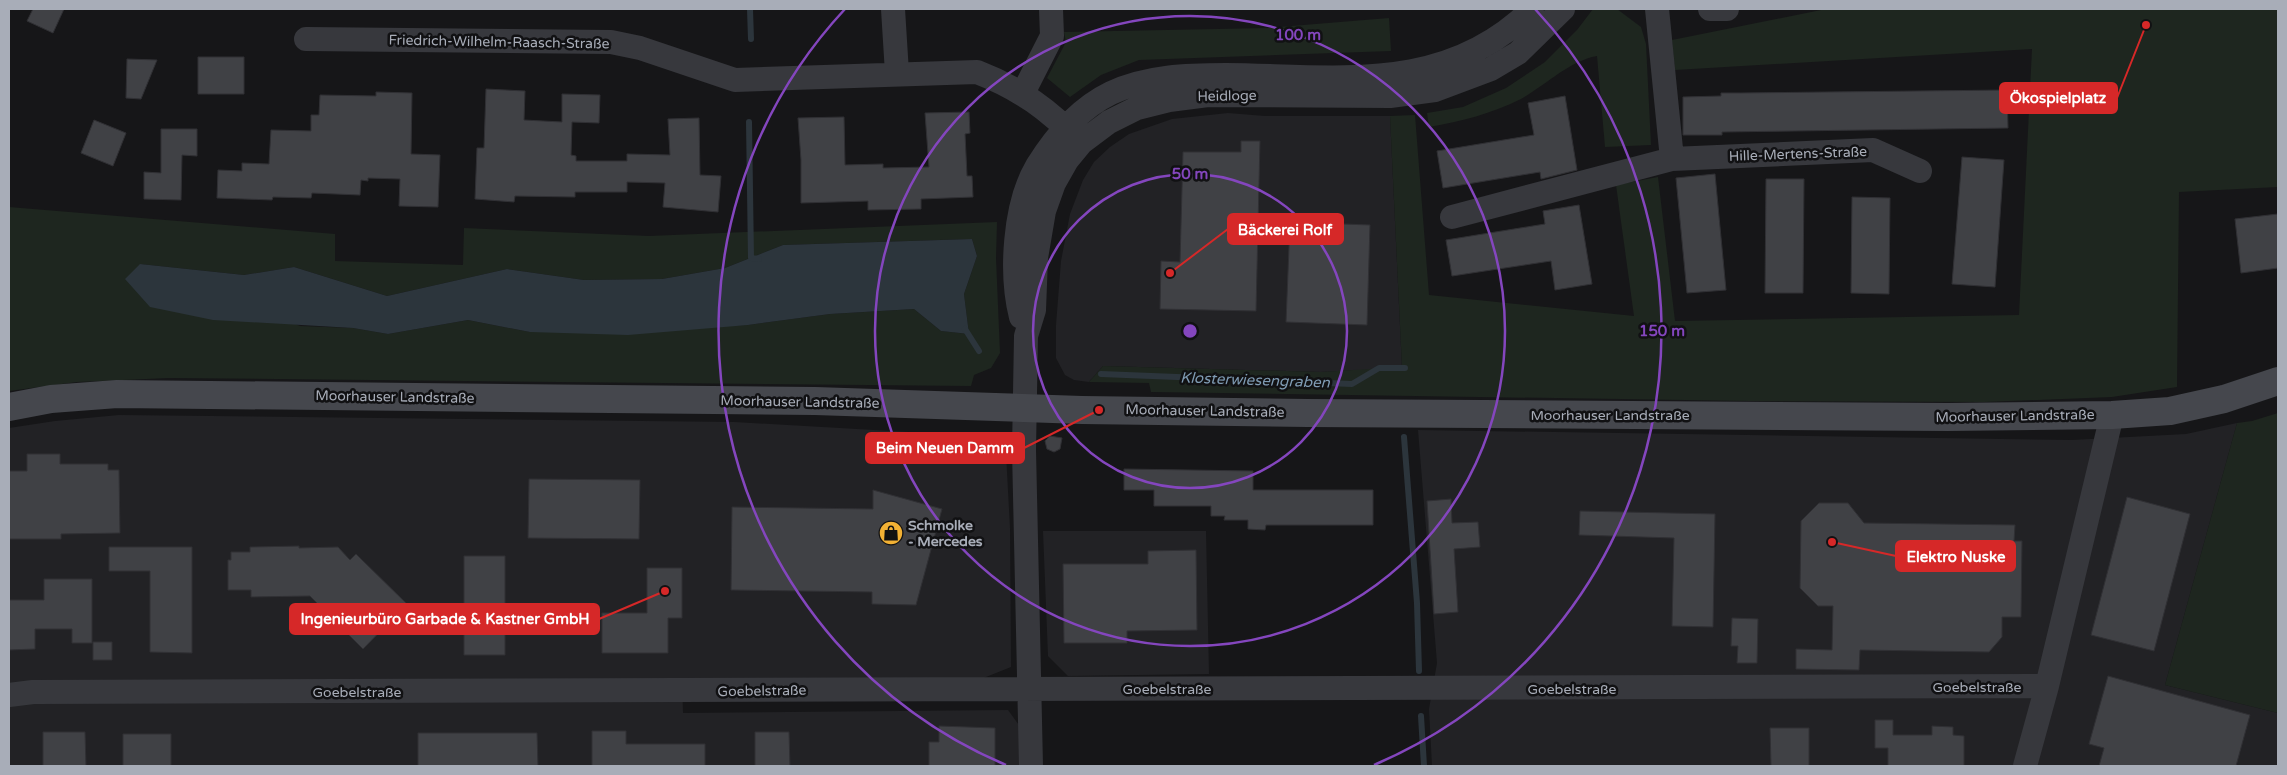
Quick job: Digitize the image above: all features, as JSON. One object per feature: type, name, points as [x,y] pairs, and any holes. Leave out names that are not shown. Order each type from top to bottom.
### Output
[{"type":"street","points":[[893,9],[897,73]]},
{"type":"street","points":[[1024,93],[1052,36],[1051,9]]},
{"type":"street","name":"Heidloge","points":[[1031,766],[1024,408],[1026,336],[1034,310],[1036,258],[1044,211],[1074,135],[1111,93],[1140,83],[1172,77],[1359,77],[1397,74],[1457,60],[1488,45],[1532,9]]},
{"type":"street","name":"Heidloge","points":[[1074,135],[1097,130],[1121,114],[1152,103],[1179,98],[1208,95],[1390,96],[1435,90],[1491,69],[1518,52],[1563,9]]},
{"type":"street","points":[[1657,9],[1672,159]]},
{"type":"street","points":[[1710,9],[1727,9]]},
{"type":"street","name":"Friedrich-Wilhelm-Raasch-Straße","points":[[306,39],[611,42],[640,48],[735,80],[897,73],[977,72],[1024,93],[1057,118],[1074,135]]},
{"type":"street","name":"Hille-Mertens-Straße","points":[[1452,217],[1672,159],[1873,150],[1920,171]]},
{"type":"street","name":"Moorhauser Landstraße","points":[[9,407],[51,399],[135,394],[814,401],[1024,408],[1641,415],[2112,416],[2170,410],[2224,399],[2278,382]]},
{"type":"street","points":[[2025,766],[2047,686],[2112,416]]},
{"type":"street","name":"Goebelstraße","points":[[9,695],[33,692],[2047,686]]},
{"type":"shaded area","points":[[1593,9],[1617,9],[1641,27],[1646,44],[1651,145],[1605,147],[1597,56],[1567,68],[1521,99],[1499,109],[1429,127],[1427,113],[1463,107],[1506,88],[1545,62],[1577,30]]},
{"type":"shaded area","points":[[1826,9],[2278,9],[2278,187],[2179,192],[2177,387],[2112,397],[1984,402],[1748,401],[1151,392],[1149,383],[1089,382],[1103,366],[1321,372],[1402,367],[1390,116],[1415,115],[1429,295],[1634,316],[1616,185],[1658,177],[1675,321],[2019,315],[2032,49],[1675,70],[1672,40]]},
{"type":"shaded area","points":[[1389,18],[1391,51],[1139,60],[1101,75],[1070,97],[1047,78],[1066,42],[1064,32],[1268,28]]},
{"type":"shaded area","points":[[1228,113],[1265,116],[1390,116],[1402,368],[1321,372],[1103,366],[1089,382],[1074,380],[1065,375],[1056,358],[1056,325],[1061,261],[1070,214],[1083,180],[1094,162],[1110,147],[1129,134],[1172,119]]},
{"type":"shaded area","points":[[9,207],[335,234],[335,261],[463,265],[464,228],[649,236],[997,222],[996,258],[1000,353],[991,368],[974,375],[971,386],[169,378],[77,382],[9,391]],"holes":[[[972,239],[977,256],[964,294],[969,334],[941,331],[914,309],[830,314],[748,325],[530,332],[468,320],[388,334],[353,328],[300,326],[140,264],[244,275],[294,267],[387,296],[507,269],[584,280],[662,279],[725,268],[783,245]]]},
{"type":"shaded area","points":[[972,239],[977,256],[964,294],[969,334],[941,331],[914,309],[830,314],[748,325],[628,335],[530,332],[468,320],[388,334],[353,328],[213,320],[150,307],[125,279],[140,264],[244,275],[294,267],[387,296],[507,269],[584,280],[662,279],[725,268],[783,245]]},
{"type":"shaded area","points":[[2278,413],[2278,713],[2165,685],[2237,423],[2252,421]]},
{"type":"shaded area","points":[[119,415],[734,422],[995,437],[1001,443],[1006,453],[1010,528],[1011,667],[981,679],[682,680],[683,713],[1008,710],[1019,725],[1019,766],[9,766],[9,428],[55,421]]},
{"type":"shaded area","points":[[2237,423],[2165,685],[2278,713],[2278,766],[1432,766],[1429,709],[1437,663],[1418,430],[2072,440],[2186,434]]},
{"type":"shaded area","points":[[1043,531],[1206,531],[1209,674],[1068,676],[1048,656]]},
{"type":"building","points":[[33,9],[64,9],[53,33],[27,21]]},
{"type":"building","points":[[198,57],[244,57],[244,94],[198,94]]},
{"type":"building","points":[[127,59],[157,60],[141,99],[126,98]]},
{"type":"building","points":[[486,89],[525,91],[524,120],[562,122],[562,94],[600,95],[599,123],[572,122],[571,155],[576,156],[576,161],[627,161],[627,154],[670,155],[668,119],[699,118],[700,175],[721,176],[718,212],[663,207],[665,183],[627,182],[627,192],[575,192],[575,197],[515,196],[514,202],[475,199],[477,148],[484,148]]},
{"type":"building","points":[[2007,90],[2008,128],[1722,132],[1722,135],[1683,135],[1683,97],[1721,96],[1721,93]]},
{"type":"building","points":[[376,92],[412,93],[411,154],[440,155],[438,207],[399,206],[400,179],[368,178],[368,181],[361,180],[360,195],[312,193],[311,198],[273,197],[272,200],[217,198],[218,170],[242,171],[242,163],[269,164],[271,130],[311,131],[311,115],[319,115],[320,95],[376,96]]},
{"type":"building","points":[[1565,96],[1577,170],[1541,179],[1540,172],[1443,188],[1437,151],[1534,135],[1528,103]]},
{"type":"building","points":[[969,112],[970,133],[965,134],[967,176],[972,176],[973,197],[921,199],[921,209],[868,210],[868,201],[801,203],[801,160],[798,118],[844,117],[845,165],[883,164],[883,168],[929,167],[925,113]]},
{"type":"building","points":[[94,120],[126,133],[113,166],[81,153]]},
{"type":"building","points":[[161,129],[197,129],[197,156],[182,155],[181,200],[144,199],[144,172],[161,173]]},
{"type":"building","points":[[1241,141],[1260,141],[1256,311],[1160,309],[1161,261],[1180,262],[1183,152],[1241,152]]},
{"type":"building","points":[[1962,157],[2004,160],[1995,287],[1952,284]]},
{"type":"building","points":[[1715,174],[1726,290],[1687,293],[1676,178]]},
{"type":"building","points":[[1766,179],[1804,179],[1803,293],[1765,293]]},
{"type":"building","points":[[1852,197],[1890,198],[1889,294],[1851,293]]},
{"type":"building","points":[[1579,205],[1592,284],[1555,290],[1551,261],[1452,276],[1446,240],[1545,224],[1543,211]]},
{"type":"building","points":[[2278,214],[2278,268],[2241,273],[2235,219]]},
{"type":"building","points":[[1290,222],[1370,225],[1367,325],[1286,322]]},
{"type":"building","points":[[1050,436],[1062,438],[1060,449],[1054,452],[1047,449],[1045,441]]},
{"type":"building","points":[[27,454],[60,454],[60,464],[108,464],[108,470],[119,470],[120,533],[61,534],[61,539],[9,539],[9,471],[27,471]]},
{"type":"building","points":[[1124,469],[1253,471],[1253,490],[1373,490],[1373,525],[1266,525],[1265,530],[1248,529],[1248,520],[1224,520],[1225,516],[1211,516],[1211,506],[1154,506],[1154,490],[1124,490]]},
{"type":"building","points":[[529,479],[640,480],[639,539],[528,538]]},
{"type":"building","points":[[873,490],[942,509],[916,605],[872,604],[872,592],[731,590],[732,507],[873,509]]},
{"type":"building","points":[[2127,497],[2190,514],[2154,651],[2091,635]]},
{"type":"building","points":[[1451,499],[1452,523],[1478,522],[1480,547],[1454,549],[1458,612],[1434,614],[1427,501]]},
{"type":"building","points":[[1819,503],[1848,503],[1864,523],[2015,525],[2014,541],[2022,541],[2021,617],[2002,617],[2002,637],[1989,652],[1860,650],[1859,670],[1796,669],[1796,649],[1832,650],[1833,606],[1818,606],[1800,588],[1801,521]]},
{"type":"building","points":[[1580,511],[1715,514],[1713,627],[1672,626],[1674,538],[1579,535]]},
{"type":"building","points":[[299,546],[299,548],[338,547],[350,560],[356,554],[407,604],[363,649],[310,596],[251,597],[251,590],[228,590],[228,560],[231,560],[231,552],[250,552],[250,547]]},
{"type":"building","points":[[109,547],[192,547],[192,653],[150,652],[150,571],[109,571]]},
{"type":"building","points":[[1196,550],[1197,630],[1127,631],[1127,643],[1064,643],[1063,564],[1148,564],[1148,551]]},
{"type":"building","points":[[464,556],[505,556],[505,655],[464,655]]},
{"type":"building","points":[[647,568],[682,568],[682,618],[668,618],[668,653],[602,653],[602,613],[647,613]]},
{"type":"building","points":[[44,579],[92,579],[92,643],[72,643],[72,629],[35,629],[35,649],[9,650],[9,600],[44,600]]},
{"type":"building","points":[[1732,618],[1758,619],[1757,663],[1737,663],[1738,646],[1731,646]]},
{"type":"building","points":[[93,642],[112,642],[112,660],[93,660]]},
{"type":"building","points":[[2108,676],[2250,715],[2236,766],[2099,766],[2104,748],[2089,744]]},
{"type":"building","points":[[1875,720],[1893,720],[1893,735],[1932,735],[1932,726],[1953,727],[1953,735],[1964,736],[1964,766],[1888,766],[1888,748],[1875,748]]},
{"type":"building","points":[[939,726],[995,728],[995,766],[929,766],[929,742],[939,742]]},
{"type":"building","points":[[1770,728],[1809,728],[1809,766],[1771,766]]},
{"type":"building","points":[[592,731],[626,731],[626,744],[705,744],[705,766],[592,766]]},
{"type":"building","points":[[43,732],[85,732],[86,766],[43,766]]},
{"type":"building","points":[[755,732],[789,732],[790,766],[755,766]]},
{"type":"building","points":[[418,733],[537,733],[538,766],[418,766]]},
{"type":"building","points":[[123,734],[171,734],[171,766],[123,766]]},
{"type":"waterway","name":"Klosterwiesengraben","points":[[750,9],[751,39]]},
{"type":"waterway","name":"Klosterwiesengraben","points":[[749,122],[751,258],[759,259]]},
{"type":"waterway","name":"Klosterwiesengraben","points":[[965,329],[979,351]]},
{"type":"waterway","name":"Klosterwiesengraben","points":[[1101,374],[1352,384],[1379,368],[1405,368]]},
{"type":"waterway","name":"Klosterwiesengraben","points":[[1404,437],[1417,603],[1419,671]]},
{"type":"waterway","name":"Klosterwiesengraben","points":[[1421,716],[1424,766]]},
{"type":"place","name":"Ökospielplatz","points":[[2146,25]]},
{"type":"place","name":"Bäckerei Rolf","points":[[1170,273]]},
{"type":"place","name":"Beim Neuen Damm","points":[[1099,410]]},
{"type":"place","name":"Schmolke - Mercedes","points":[[891,533]]},
{"type":"place","name":"Elektro Nuske","points":[[1832,542]]},
{"type":"place","name":"Ingenieurbüro Garbade & Kastner GmbH","points":[[665,591]]}]
